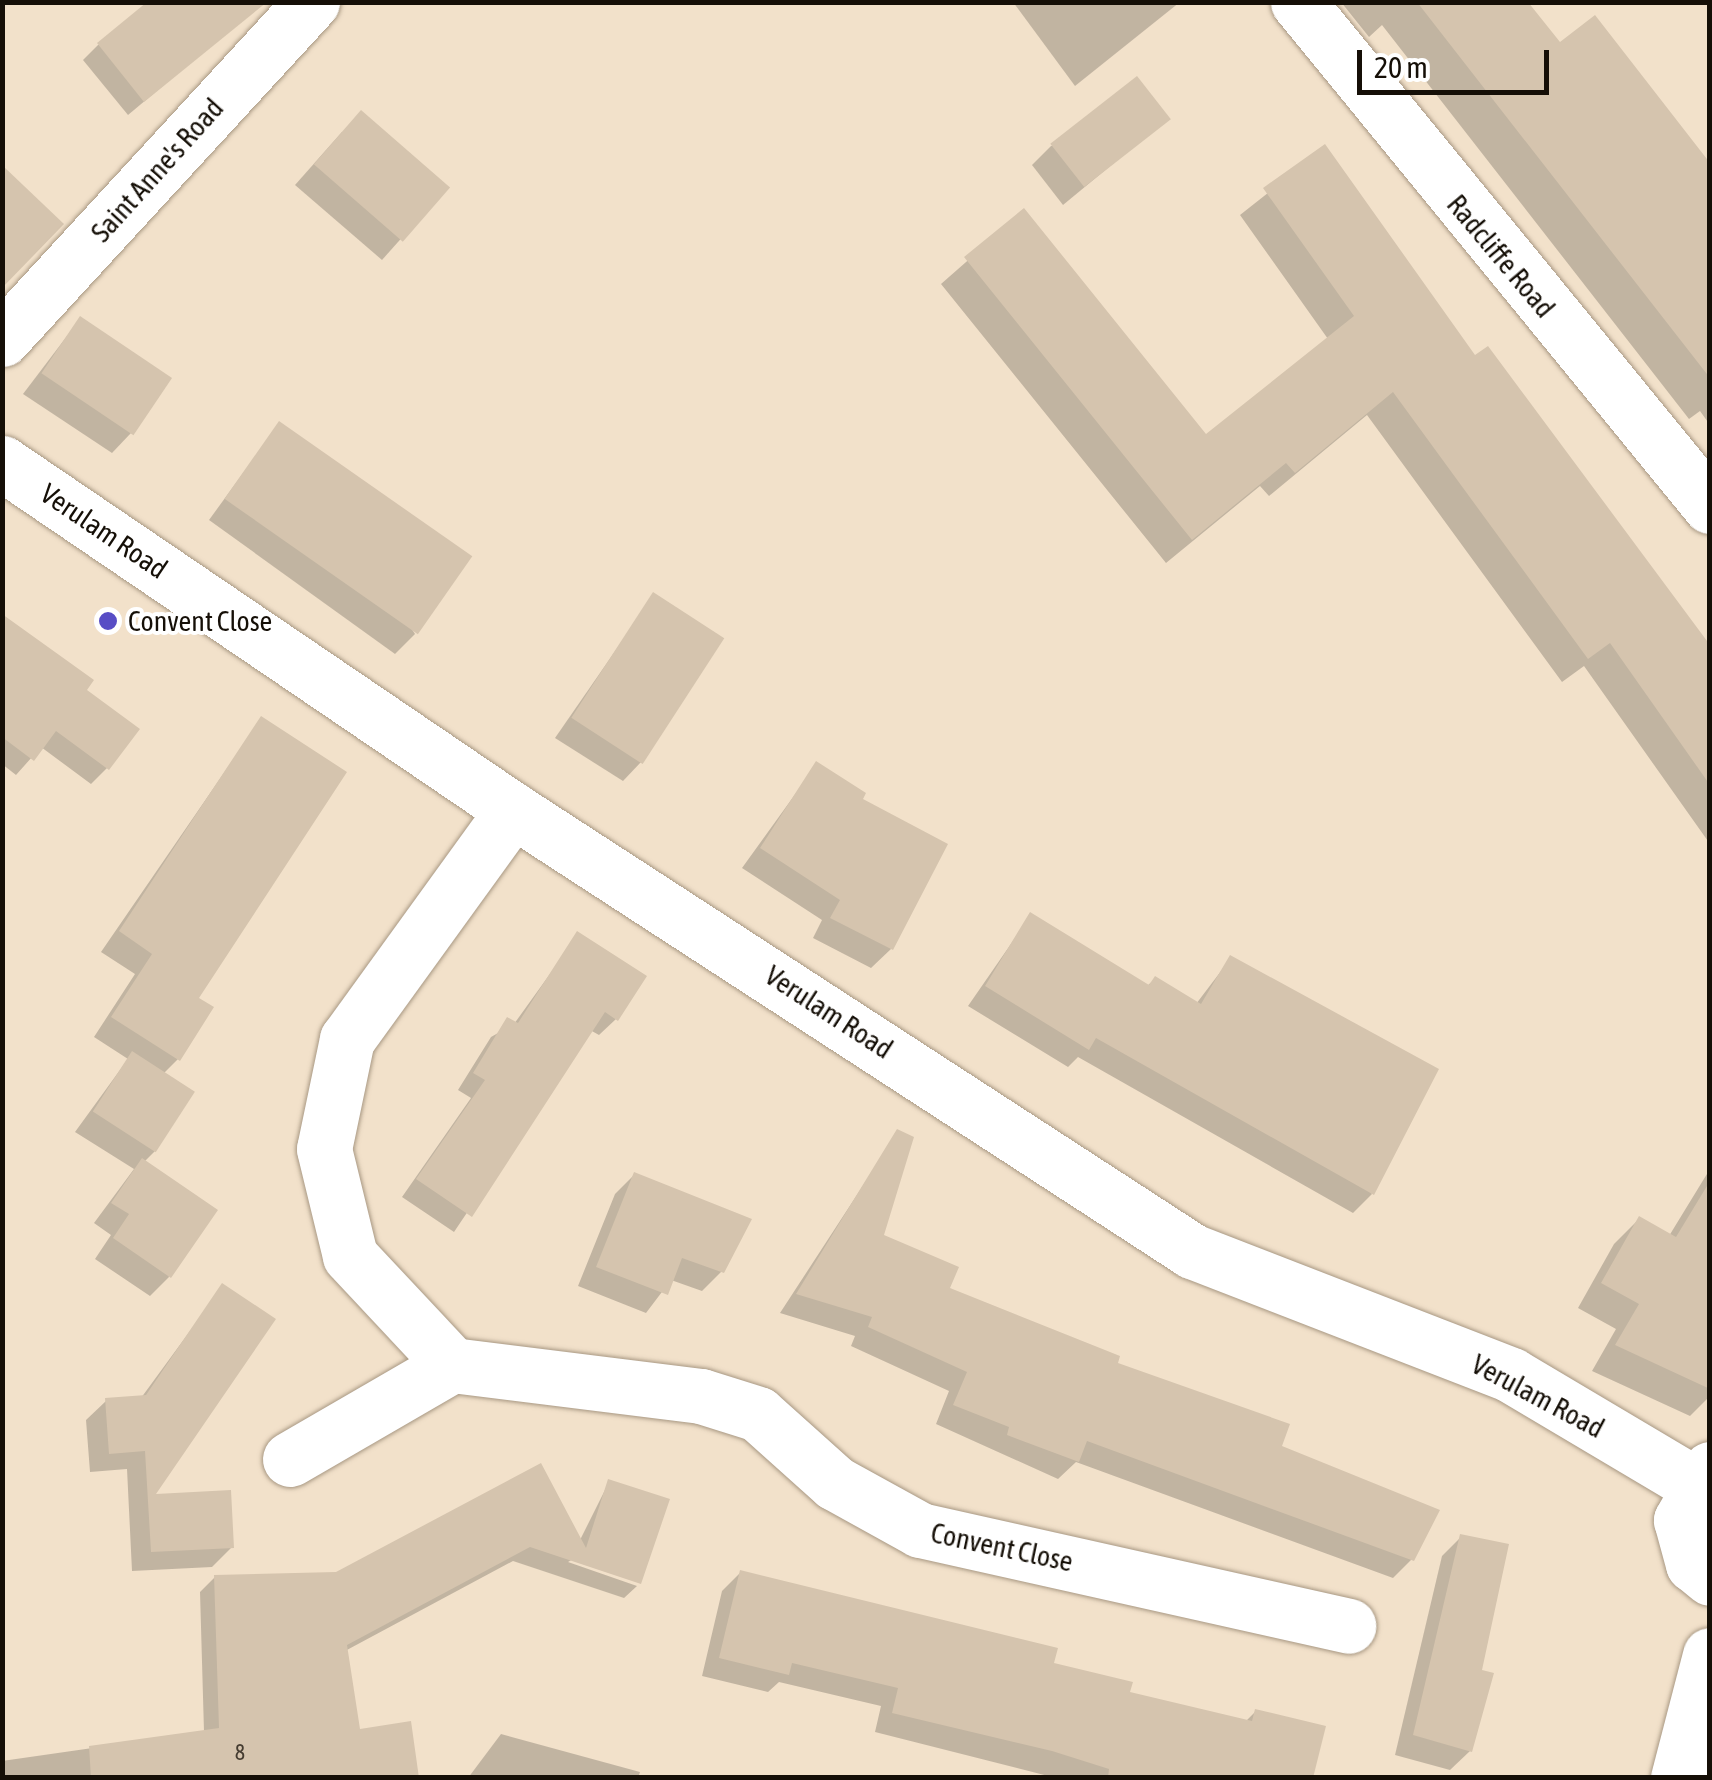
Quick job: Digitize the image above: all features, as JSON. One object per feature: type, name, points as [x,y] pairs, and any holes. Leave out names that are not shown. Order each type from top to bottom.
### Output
[{"type":"street","name":"Saint Anne's Road","points":[[2,339],[312,2]]},
{"type":"street","name":"Radcliffe Road","points":[[1298,2],[1710,506]]},
{"type":"street","name":"Verulam Road","points":[[2,463],[514,810],[1192,1251],[1511,1375],[1703,1477]]},
{"type":"street","points":[[290,1459],[452,1365],[350,1256],[324,1150],[347,1038],[514,810]]},
{"type":"street","name":"Convent Close","points":[[452,1365],[702,1396],[758,1414],[835,1482],[920,1530],[1348,1626]]},
{"type":"street","points":[[1703,1477],[1681,1520],[1684,1545],[1710,1578]]},
{"type":"street","points":[[1678,1778],[1710,1655]]},
{"type":"building","points":[[147,2],[267,2],[144,102],[97,43]]},
{"type":"building","points":[[1417,2],[1528,2],[1560,42],[1595,15],[1710,163],[1710,378]]},
{"type":"building","points":[[1137,76],[1171,119],[1084,187],[1050,144]]},
{"type":"building","points":[[361,110],[450,187],[403,242],[314,164]]},
{"type":"building","points":[[1325,144],[1475,355],[1488,346],[1710,645],[1710,785],[1610,643],[1588,659],[1393,392],[1295,473],[1286,463],[1192,540],[964,257],[1024,208],[1206,434],[1354,316],[1263,188]]},
{"type":"building","points":[[2,165],[64,224],[2,288]]},
{"type":"building","points":[[80,316],[172,378],[133,435],[41,373]]},
{"type":"building","points":[[279,421],[472,556],[418,634],[225,499]]},
{"type":"building","points":[[653,592],[724,638],[643,764],[571,718]]},
{"type":"building","points":[[2,614],[94,680],[87,690],[140,729],[109,770],[56,731],[34,761],[2,737]]},
{"type":"building","points":[[261,716],[347,772],[199,998],[214,1007],[180,1061],[111,1017],[152,954],[119,931]]},
{"type":"building","points":[[816,761],[866,793],[863,799],[948,844],[893,950],[830,918],[840,900],[760,848]]},
{"type":"building","points":[[1030,912],[1149,985],[1155,976],[1201,1004],[1230,955],[1439,1069],[1374,1195],[1096,1038],[1089,1050],[985,986]]},
{"type":"building","points":[[577,931],[647,976],[618,1021],[605,1012],[472,1217],[416,1179],[485,1080],[473,1073],[507,1017],[518,1023]]},
{"type":"building","points":[[132,1051],[195,1092],[156,1152],[93,1111]]},
{"type":"building","points":[[897,1129],[914,1137],[884,1235],[959,1267],[950,1288],[1120,1356],[1118,1363],[1290,1424],[1282,1446],[1440,1510],[1414,1561],[1087,1441],[1079,1462],[1007,1435],[1009,1427],[953,1405],[967,1372],[868,1327],[872,1317],[796,1294]]},
{"type":"building","points":[[142,1158],[218,1210],[171,1278],[113,1238],[129,1214],[111,1203]]},
{"type":"building","points":[[634,1172],[752,1219],[724,1273],[682,1258],[668,1295],[596,1267]]},
{"type":"building","points":[[1710,1181],[1710,1389],[1615,1345],[1639,1304],[1601,1283],[1639,1216],[1676,1237]]},
{"type":"building","points":[[222,1283],[276,1319],[156,1494],[231,1490],[234,1548],[151,1552],[145,1451],[109,1454],[105,1398],[146,1395]]},
{"type":"building","points":[[541,1463],[586,1548],[608,1479],[670,1499],[641,1584],[530,1547],[347,1645],[360,1729],[411,1721],[419,1778],[91,1778],[89,1746],[219,1728],[214,1575],[336,1572]]},
{"type":"building","points":[[1460,1534],[1509,1544],[1482,1670],[1494,1673],[1472,1752],[1413,1735]]},
{"type":"building","points":[[740,1570],[1058,1648],[1054,1663],[1133,1682],[1130,1692],[1252,1721],[1255,1709],[1326,1726],[1313,1778],[1108,1778],[1109,1769],[1052,1751],[892,1713],[898,1688],[792,1663],[789,1675],[719,1658]]},
{"type":"place","name":"Convent Close","points":[[108,621]]}]
